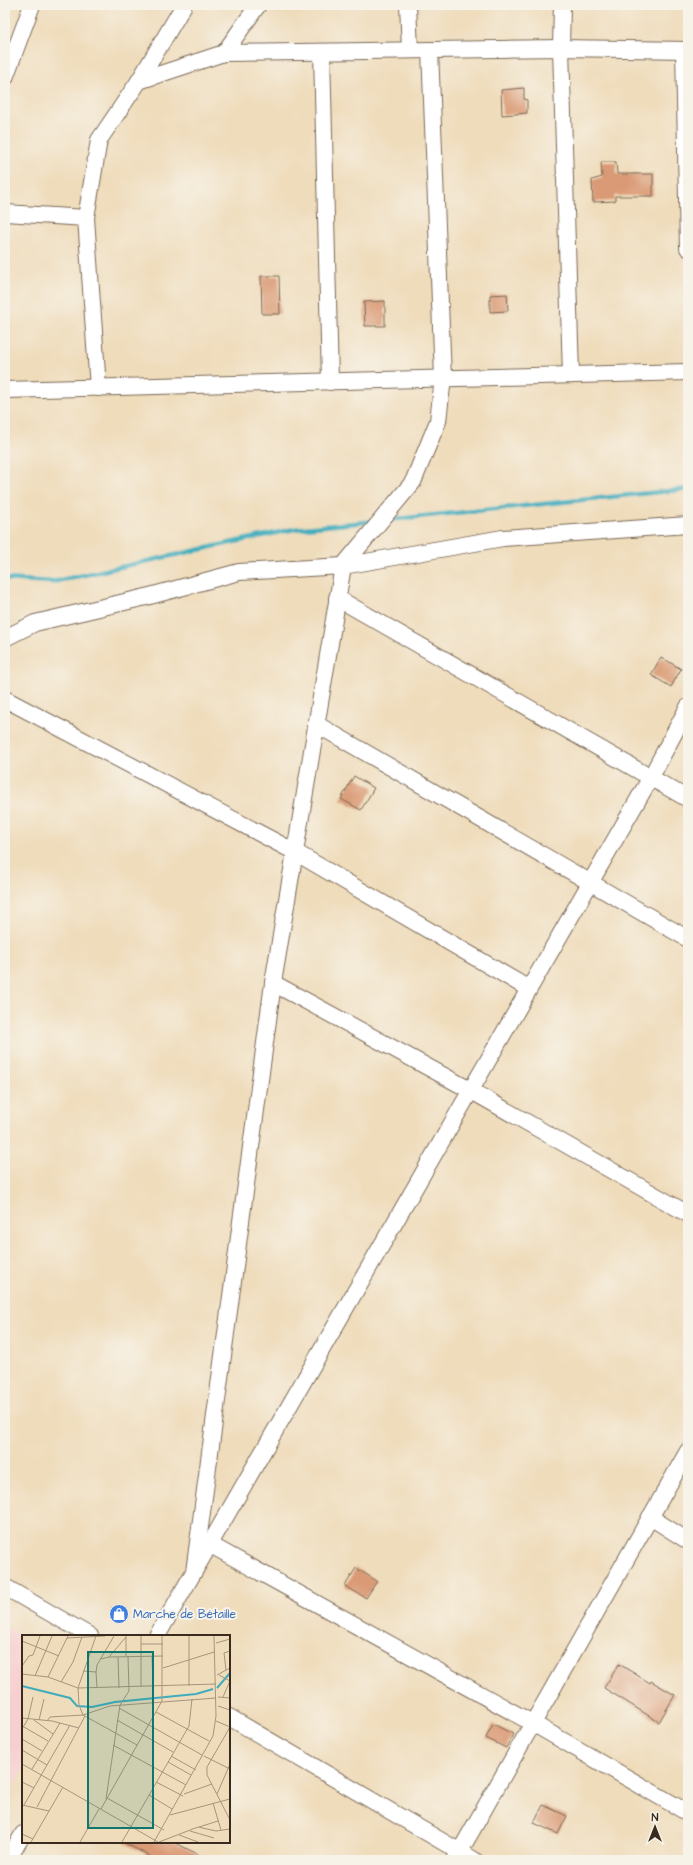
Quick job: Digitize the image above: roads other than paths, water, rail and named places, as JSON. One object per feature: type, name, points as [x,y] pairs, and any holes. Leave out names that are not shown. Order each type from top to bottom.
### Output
[{"type":"street","points":[[5,78],[32,5]]},
{"type":"street","points":[[98,388],[86,218],[99,140],[139,81],[184,5]]},
{"type":"street","points":[[224,53],[258,5]]},
{"type":"street","points":[[408,5],[410,50]]},
{"type":"street","points":[[562,5],[561,48],[571,375]]},
{"type":"street","points":[[139,81],[224,53],[561,48],[686,50],[688,248]]},
{"type":"street","points":[[194,1572],[272,983],[343,566],[413,482],[438,421],[443,378],[430,50]]},
{"type":"street","points":[[322,52],[330,382]]},
{"type":"street","points":[[5,213],[86,218]]},
{"type":"street","points":[[5,390],[688,372]]},
{"type":"street","points":[[5,638],[35,623],[146,597],[239,572],[343,566],[503,538],[688,525]]},
{"type":"street","points":[[337,598],[688,798]]},
{"type":"street","points":[[5,699],[295,852],[529,989]]},
{"type":"street","points":[[158,1635],[651,777],[688,707]]},
{"type":"street","points":[[316,724],[688,939]]},
{"type":"street","points":[[272,983],[470,1090],[688,1214]]},
{"type":"street","points":[[230,1718],[463,1857],[534,1724],[688,1451]]},
{"type":"street","points":[[650,1517],[688,1541]]},
{"type":"street","points":[[209,1544],[534,1724],[688,1813]]},
{"type":"street","points":[[5,1587],[88,1635]]},
{"type":"street","points":[[8,1860],[22,1836]]},
{"type":"waterway","points":[[387,520],[688,489]]},
{"type":"waterway","points":[[5,579],[52,582],[294,529],[376,521]]},
{"type":"place","name":"Marche de Bétaille","points":[[119,1614]]}]
